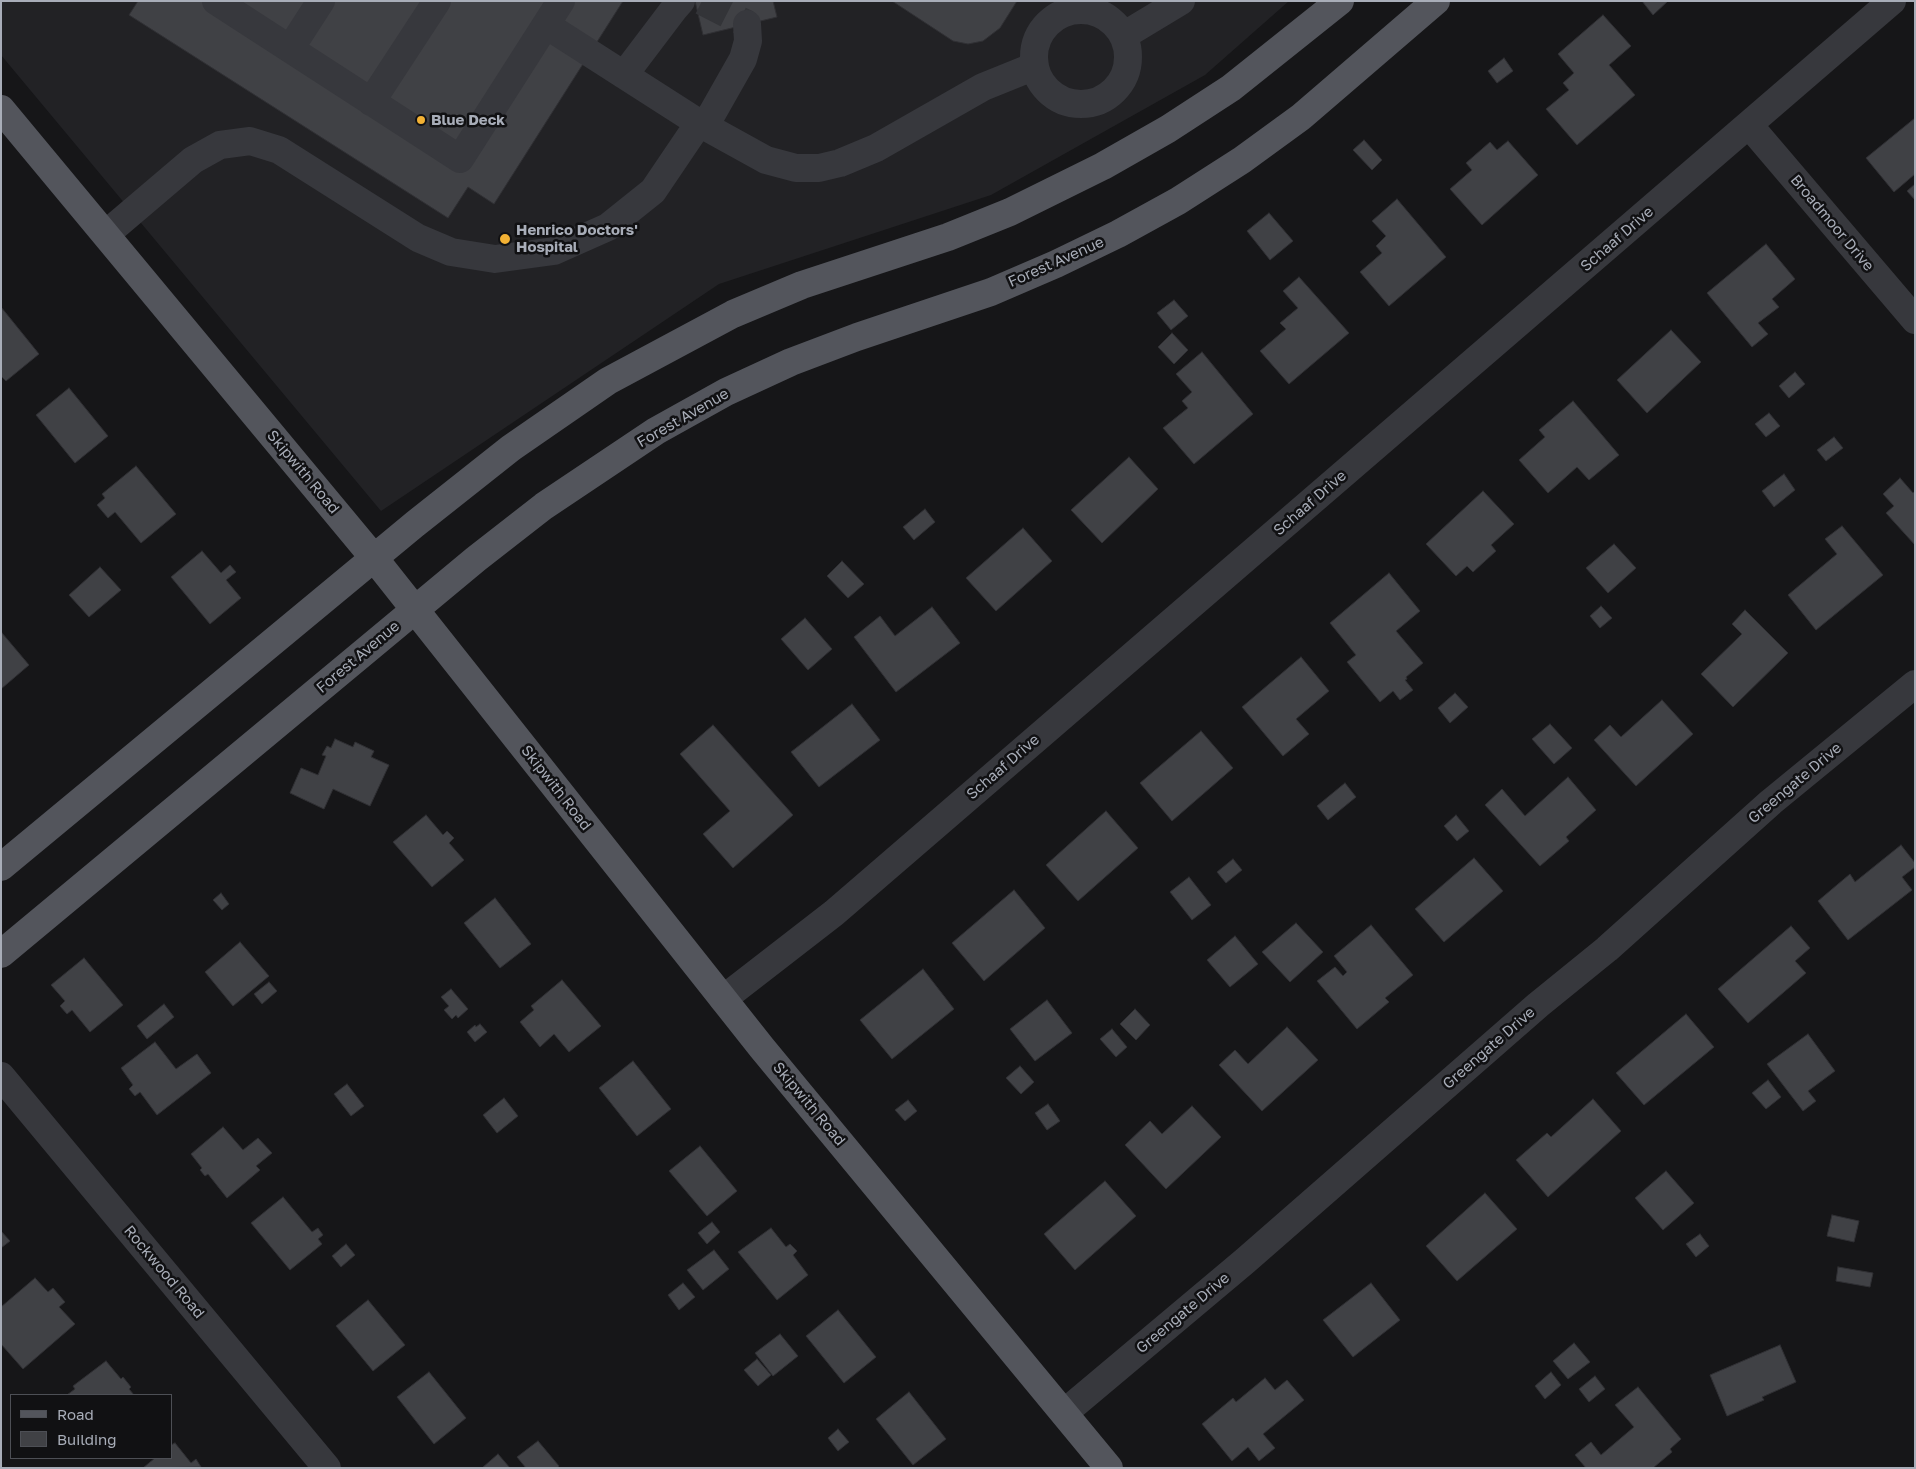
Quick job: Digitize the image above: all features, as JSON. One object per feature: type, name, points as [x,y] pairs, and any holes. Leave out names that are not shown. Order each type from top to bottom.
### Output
[{"type":"main road","points":[[1,867],[374,558],[511,448],[608,381],[733,314],[802,285],[948,237],[983,223],[1010,212],[1103,166],[1168,129],[1231,88],[1340,1]]},
{"type":"main road","name":"Forest Avenue","points":[[1,954],[415,610],[544,506],[656,431],[726,392],[791,362],[857,337],[990,292],[1056,264],[1118,234],[1178,201],[1242,160],[1301,117],[1436,1]]},
{"type":"main road","name":"Skipwith Road","points":[[1,109],[374,558],[781,1071],[1109,1468]]},
{"type":"street","points":[[216,1],[460,159],[561,1]]},
{"type":"street","points":[[290,49],[321,1]]},
{"type":"street","points":[[371,102],[437,1]]},
{"type":"street","points":[[624,75],[682,1]]},
{"type":"street","points":[[1123,36],[1181,1]]},
{"type":"street","name":"Schaaf Drive","points":[[723,998],[834,913],[1892,1]]},
{"type":"street","points":[[1072,10],[1088,10],[1103,15],[1114,24],[1123,36],[1128,50],[1125,72],[1122,80],[1113,91],[1101,99],[1086,104],[1056,97],[1044,86],[1036,72],[1034,57],[1036,41],[1044,27],[1057,16],[1072,10]]},
{"type":"street","points":[[106,234],[193,160],[220,145],[250,141],[279,150],[418,238],[451,252],[495,259],[554,251],[608,227],[653,191],[702,124],[743,59],[748,41],[748,24]]},
{"type":"street","points":[[546,25],[702,124],[766,160],[796,168],[819,168],[840,163],[876,148],[983,87],[1035,66]]},
{"type":"street","name":"Broadmoor Drive","points":[[1750,125],[1915,320]]},
{"type":"street","name":"Greengate Drive","points":[[1064,1413],[1245,1261],[1538,1005],[1607,949],[1771,802],[1915,684]]},
{"type":"street","name":"Rockwood Road","points":[[1,1076],[327,1468]]},
{"type":"shaded area","name":"Henrico Doctors' Hospital","points":[[1,1],[1289,1],[1205,75],[991,195],[719,284],[381,511],[1,55]]},
{"type":"building","name":"Blue Deck","points":[[138,1],[623,1],[494,204],[468,187],[448,218],[129,15]]},
{"type":"building","points":[[695,1],[773,1],[777,17],[703,35]]},
{"type":"building","points":[[892,1],[1017,1],[1000,28],[983,41],[968,44],[953,41]]},
{"type":"building","points":[[1642,1],[1668,1],[1653,15]]},
{"type":"building","points":[[1603,15],[1631,46],[1609,65],[1635,95],[1577,145],[1546,109],[1569,90],[1563,83],[1574,73],[1558,54]]},
{"type":"building","points":[[1504,58],[1513,71],[1497,83],[1488,71]]},
{"type":"building","points":[[1915,118],[1915,174],[1894,192],[1866,158]]},
{"type":"building","points":[[1364,140],[1382,160],[1372,170],[1353,150]]},
{"type":"building","points":[[1508,141],[1538,175],[1482,225],[1450,189],[1472,170],[1466,163],[1490,142],[1497,150]]},
{"type":"building","points":[[1915,184],[1915,200],[1907,191]]},
{"type":"building","points":[[1397,199],[1446,257],[1389,306],[1360,272],[1382,253],[1376,246],[1386,236],[1372,221]]},
{"type":"building","points":[[1269,213],[1293,241],[1270,260],[1247,231]]},
{"type":"building","points":[[1766,244],[1795,279],[1772,299],[1779,307],[1758,323],[1768,334],[1752,347],[1707,293]]},
{"type":"building","points":[[1299,277],[1349,333],[1289,384],[1260,351],[1286,329],[1280,323],[1298,308],[1283,291]]},
{"type":"building","points":[[1174,300],[1188,316],[1171,330],[1157,313]]},
{"type":"building","points":[[1,307],[39,354],[6,381],[1,376]]},
{"type":"building","points":[[1671,330],[1701,362],[1647,413],[1617,380]]},
{"type":"building","points":[[1172,333],[1188,350],[1174,364],[1158,347]]},
{"type":"building","points":[[1202,352],[1253,414],[1194,464],[1163,428],[1188,408],[1182,401],[1192,392],[1176,374]]},
{"type":"building","points":[[1795,372],[1805,384],[1789,398],[1779,386]]},
{"type":"building","points":[[69,388],[108,436],[75,463],[36,415]]},
{"type":"building","points":[[1573,401],[1619,455],[1589,480],[1577,467],[1548,493],[1519,460],[1545,437],[1539,430]]},
{"type":"building","points":[[1769,413],[1780,426],[1766,437],[1755,424]]},
{"type":"building","points":[[1834,437],[1843,448],[1826,461],[1817,450]]},
{"type":"building","points":[[1129,457],[1158,489],[1102,543],[1071,510]]},
{"type":"building","points":[[136,466],[176,514],[141,543],[115,512],[108,518],[97,505],[105,498],[102,494]]},
{"type":"building","points":[[1784,474],[1795,490],[1774,507],[1762,491]]},
{"type":"building","points":[[1900,478],[1913,493],[1915,491],[1915,545],[1886,513],[1894,506],[1883,494]]},
{"type":"building","points":[[1483,491],[1514,524],[1491,545],[1496,551],[1473,572],[1467,566],[1456,576],[1426,544]]},
{"type":"building","points":[[925,509],[935,522],[914,540],[903,527]]},
{"type":"building","points":[[1842,526],[1883,575],[1816,630],[1788,595],[1837,554],[1825,539]]},
{"type":"building","points":[[1023,528],[1052,561],[996,611],[966,578]]},
{"type":"building","points":[[1614,544],[1636,568],[1608,593],[1586,568]]},
{"type":"building","points":[[202,551],[221,573],[230,565],[236,572],[226,580],[241,598],[210,624],[171,577]]},
{"type":"building","points":[[842,561],[864,584],[848,598],[827,576]]},
{"type":"building","points":[[100,567],[121,590],[89,617],[69,595]]},
{"type":"building","points":[[1389,573],[1420,611],[1396,631],[1423,663],[1406,677],[1407,679],[1405,680],[1413,690],[1400,700],[1393,691],[1380,702],[1347,662],[1356,655],[1330,623]]},
{"type":"building","points":[[1601,606],[1612,618],[1600,628],[1590,616]]},
{"type":"building","points":[[932,607],[960,643],[896,692],[854,637],[880,616],[895,636]]},
{"type":"building","points":[[1745,610],[1788,653],[1733,707],[1701,674],[1742,634],[1732,624]]},
{"type":"building","points":[[805,618],[832,649],[808,670],[781,639]]},
{"type":"building","points":[[1,634],[29,665],[1,689]]},
{"type":"building","points":[[1301,657],[1329,691],[1296,719],[1309,734],[1283,756],[1242,707]]},
{"type":"building","points":[[1455,693],[1468,707],[1450,723],[1438,708]]},
{"type":"building","points":[[1662,700],[1693,734],[1636,786],[1594,740],[1610,725],[1621,737]]},
{"type":"building","points":[[852,704],[880,740],[819,787],[791,752]]},
{"type":"building","points":[[1550,724],[1572,748],[1554,764],[1532,739]]},
{"type":"building","points":[[713,725],[793,815],[733,868],[703,834],[730,811],[680,754]]},
{"type":"building","points":[[1201,731],[1233,768],[1172,821],[1140,783]]},
{"type":"building","points":[[335,739],[353,747],[355,742],[374,751],[371,757],[389,765],[370,806],[333,789],[324,809],[290,793],[301,768],[318,775],[326,756],[322,755],[327,746],[331,748]]},
{"type":"building","points":[[1568,777],[1596,810],[1566,837],[1569,841],[1540,866],[1485,805],[1502,789],[1525,816]]},
{"type":"building","points":[[1345,783],[1356,797],[1328,820],[1317,806]]},
{"type":"building","points":[[1106,811],[1138,848],[1078,901],[1046,865]]},
{"type":"building","points":[[426,815],[443,835],[447,831],[454,838],[449,843],[464,860],[432,887],[393,842]]},
{"type":"building","points":[[1456,815],[1469,831],[1457,841],[1444,826]]},
{"type":"building","points":[[1901,845],[1915,863],[1915,867],[1902,877],[1912,890],[1848,940],[1818,901],[1850,874],[1855,882]]},
{"type":"building","points":[[1474,858],[1503,891],[1444,942],[1415,909]]},
{"type":"building","points":[[1233,859],[1242,870],[1226,883],[1217,872]]},
{"type":"building","points":[[1189,877],[1211,905],[1192,920],[1170,892]]},
{"type":"building","points":[[1014,890],[1045,928],[984,981],[952,943]]},
{"type":"building","points":[[221,893],[229,904],[222,910],[213,900]]},
{"type":"building","points":[[495,898],[531,944],[500,968],[464,923]]},
{"type":"building","points":[[1296,923],[1323,952],[1290,982],[1262,952]]},
{"type":"building","points":[[1371,925],[1413,975],[1385,998],[1389,1002],[1357,1029],[1317,981],[1335,967],[1343,976],[1347,972],[1334,956]]},
{"type":"building","points":[[1791,926],[1810,948],[1795,961],[1806,973],[1748,1023],[1718,989]]},
{"type":"building","points":[[1235,936],[1258,964],[1230,987],[1207,960]]},
{"type":"building","points":[[240,942],[269,976],[233,1006],[205,972]]},
{"type":"building","points":[[84,958],[123,1005],[90,1032],[72,1010],[67,1014],[60,1006],[65,1001],[51,985]]},
{"type":"building","points":[[923,969],[954,1009],[892,1059],[860,1020]]},
{"type":"building","points":[[562,980],[601,1026],[569,1052],[554,1034],[540,1047],[520,1022],[534,1010],[531,1006]]},
{"type":"building","points":[[269,982],[277,991],[262,1004],[254,994]]},
{"type":"building","points":[[451,989],[468,1009],[458,1018],[456,1015],[452,1019],[444,1010],[449,1006],[441,997]]},
{"type":"building","points":[[1047,1000],[1072,1033],[1035,1061],[1010,1029]]},
{"type":"building","points":[[164,1004],[174,1017],[147,1039],[137,1026]]},
{"type":"building","points":[[1135,1009],[1150,1025],[1136,1040],[1120,1024]]},
{"type":"building","points":[[1686,1014],[1714,1047],[1644,1105],[1616,1073]]},
{"type":"building","points":[[480,1024],[487,1032],[475,1042],[467,1032],[475,1025],[476,1027]]},
{"type":"building","points":[[1287,1027],[1318,1060],[1262,1111],[1219,1065],[1235,1050],[1248,1064]]},
{"type":"building","points":[[1112,1029],[1127,1047],[1116,1057],[1100,1039]]},
{"type":"building","points":[[1808,1034],[1835,1071],[1808,1091],[1816,1101],[1803,1111],[1767,1064]]},
{"type":"building","points":[[155,1042],[176,1069],[197,1054],[211,1073],[157,1115],[140,1092],[135,1096],[129,1089],[133,1085],[121,1068]]},
{"type":"building","points":[[633,1061],[671,1109],[637,1136],[599,1088]]},
{"type":"building","points":[[1020,1066],[1034,1082],[1021,1094],[1006,1078]]},
{"type":"building","points":[[1768,1080],[1781,1097],[1766,1109],[1752,1093]]},
{"type":"building","points":[[347,1084],[364,1106],[351,1116],[334,1094]]},
{"type":"building","points":[[504,1098],[518,1116],[497,1133],[483,1115]]},
{"type":"building","points":[[1593,1099],[1621,1131],[1548,1197],[1516,1160],[1547,1133],[1551,1137]]},
{"type":"building","points":[[908,1100],[917,1111],[905,1121],[895,1110]]},
{"type":"building","points":[[1048,1104],[1060,1121],[1047,1130],[1035,1113]]},
{"type":"building","points":[[1192,1106],[1221,1137],[1166,1189],[1125,1145],[1150,1121],[1162,1134]]},
{"type":"building","points":[[223,1127],[243,1150],[258,1138],[272,1153],[256,1166],[260,1170],[227,1198],[208,1174],[205,1176],[200,1170],[202,1168],[191,1154]]},
{"type":"building","points":[[700,1146],[737,1191],[707,1216],[669,1171]]},
{"type":"building","points":[[1666,1171],[1694,1203],[1663,1230],[1635,1198]]},
{"type":"building","points":[[1105,1181],[1136,1216],[1075,1270],[1044,1234]]},
{"type":"building","points":[[1485,1193],[1517,1229],[1457,1281],[1426,1246]]},
{"type":"building","points":[[283,1197],[312,1232],[318,1228],[323,1235],[318,1239],[322,1244],[290,1270],[251,1223]]},
{"type":"building","points":[[1832,1215],[1859,1221],[1854,1242],[1827,1236]]},
{"type":"building","points":[[712,1222],[720,1232],[707,1244],[698,1233]]},
{"type":"building","points":[[771,1228],[786,1247],[790,1244],[797,1251],[793,1255],[808,1275],[777,1300],[738,1252]]},
{"type":"building","points":[[1,1231],[10,1241],[1,1248]]},
{"type":"building","points":[[1700,1234],[1709,1246],[1696,1257],[1686,1244]]},
{"type":"building","points":[[346,1244],[355,1255],[341,1267],[332,1256]]},
{"type":"building","points":[[714,1250],[729,1269],[703,1290],[687,1270]]},
{"type":"building","points":[[1838,1267],[1873,1273],[1870,1287],[1836,1281]]},
{"type":"building","points":[[35,1278],[48,1292],[53,1288],[65,1302],[59,1307],[75,1324],[23,1369],[1,1344],[1,1307]]},
{"type":"building","points":[[683,1283],[695,1297],[679,1310],[668,1295]]},
{"type":"building","points":[[1371,1283],[1400,1320],[1353,1357],[1323,1320]]},
{"type":"building","points":[[368,1300],[405,1345],[373,1371],[336,1326]]},
{"type":"building","points":[[838,1310],[876,1357],[844,1383],[806,1336]]},
{"type":"building","points":[[780,1334],[798,1356],[773,1376],[755,1353]]},
{"type":"building","points":[[1574,1343],[1590,1362],[1568,1379],[1553,1361]]},
{"type":"building","points":[[1780,1345],[1796,1382],[1762,1397],[1764,1400],[1727,1416],[1710,1375]]},
{"type":"building","points":[[757,1359],[771,1375],[758,1386],[744,1370]]},
{"type":"building","points":[[106,1361],[121,1379],[123,1377],[131,1387],[129,1389],[133,1394],[68,1394],[75,1389],[73,1386]]},
{"type":"building","points":[[429,1372],[466,1418],[434,1444],[397,1397]]},
{"type":"building","points":[[1551,1372],[1561,1385],[1545,1399],[1535,1386]]},
{"type":"building","points":[[1595,1376],[1605,1389],[1589,1402],[1579,1389]]},
{"type":"building","points":[[1265,1378],[1275,1390],[1287,1380],[1304,1400],[1263,1434],[1275,1448],[1259,1461],[1248,1447],[1232,1461],[1202,1424],[1233,1398],[1236,1402]]},
{"type":"building","points":[[1638,1387],[1681,1439],[1670,1449],[1672,1452],[1653,1468],[1586,1468],[1575,1455],[1591,1442],[1601,1455],[1634,1427],[1615,1405]]},
{"type":"building","points":[[909,1392],[946,1439],[913,1465],[876,1419]]},
{"type":"building","points":[[838,1429],[849,1442],[838,1451],[828,1438]]},
{"type":"building","points":[[538,1441],[559,1466],[557,1468],[526,1468],[517,1457]]},
{"type":"building","points":[[175,1443],[191,1463],[196,1459],[201,1467],[143,1468],[154,1459],[172,1459],[172,1444]]},
{"type":"building","points":[[498,1454],[510,1468],[482,1468]]},
{"type":"tunnel","points":[[702,1],[747,24]]},
{"type":"place","name":"Blue Deck","points":[[421,120]]},
{"type":"place","name":"Henrico Doctors' Hospital","points":[[505,239]]}]
